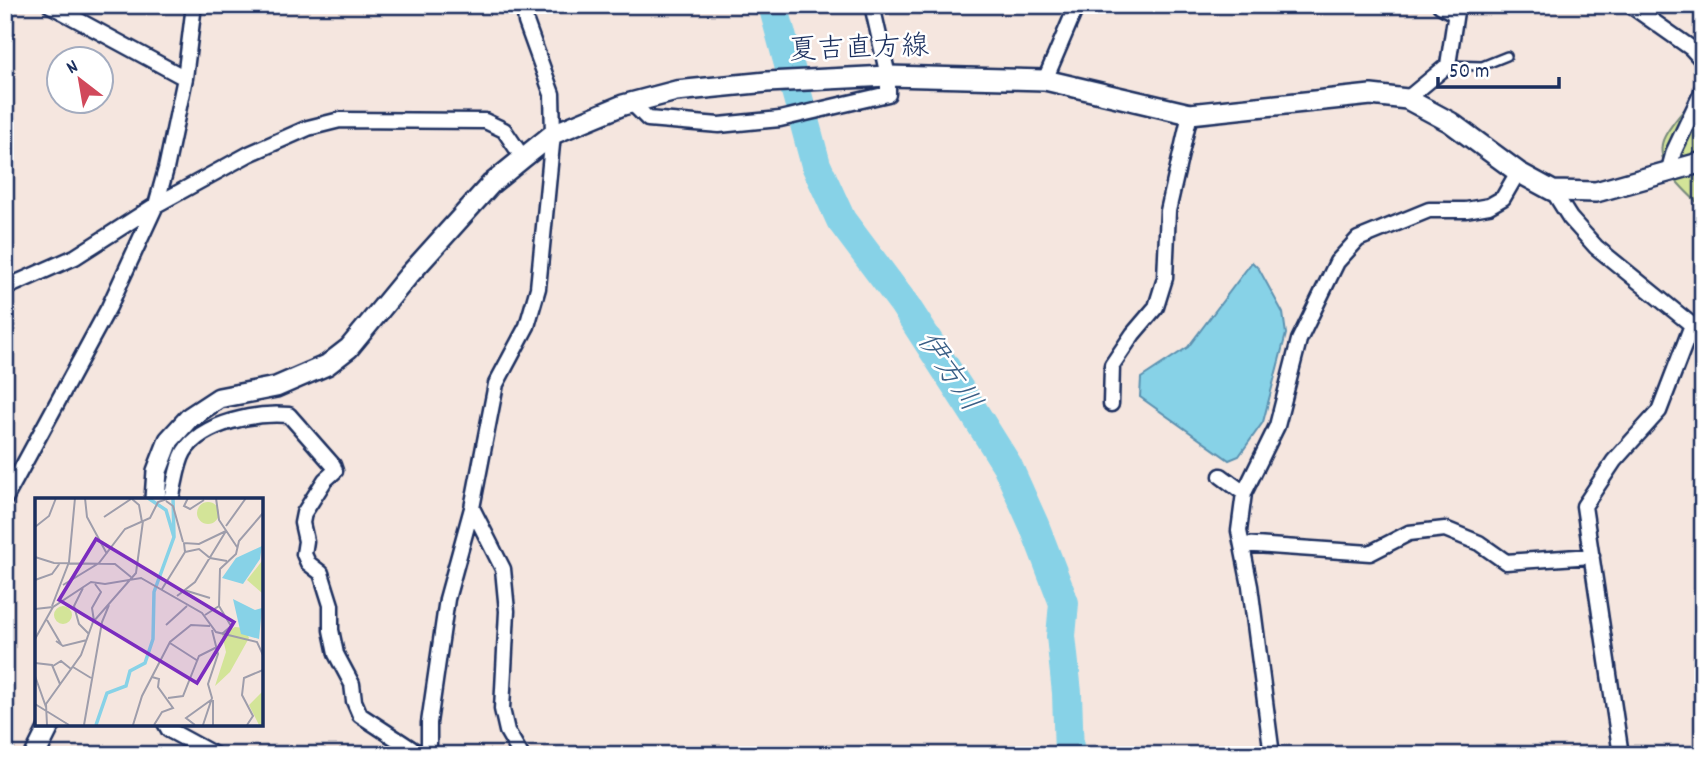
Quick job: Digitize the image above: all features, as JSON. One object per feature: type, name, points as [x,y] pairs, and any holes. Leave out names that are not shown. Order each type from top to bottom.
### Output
[{"type":"main road","name":"夏吉直方線","points":[[155,498],[157,471],[169,440],[190,417],[219,398],[276,387],[327,365],[349,348],[409,275],[491,184],[553,134],[632,103],[676,91],[767,82],[888,76],[1045,80],[1190,114],[1371,95],[1407,99],[1450,122],[1518,172],[1553,191],[1597,192],[1703,162]]},
{"type":"main road","points":[[35,755],[50,725]]},
{"type":"street","points":[[50,5],[185,78]]},
{"type":"street","points":[[5,499],[109,307],[156,205],[185,78],[194,5]]},
{"type":"street","points":[[429,755],[429,723],[447,599],[472,508],[496,384],[527,326],[538,288],[553,134],[552,94],[526,22],[524,5]]},
{"type":"street","points":[[632,103],[648,119],[719,125],[780,118],[888,94],[888,76],[872,5]]},
{"type":"street","points":[[1045,80],[1077,5]]},
{"type":"street","points":[[1407,99],[1448,65],[1456,10],[1440,5]]},
{"type":"street","points":[[1630,5],[1691,48],[1703,61]]},
{"type":"street","points":[[1668,173],[1674,151],[1703,87]]},
{"type":"street","points":[[1111,404],[1112,365],[1156,307],[1165,278],[1168,211],[1190,114]]},
{"type":"street","points":[[5,288],[75,257],[156,205],[307,128],[340,120],[485,121],[504,131],[523,158]]},
{"type":"street","points":[[1272,755],[1240,530],[1244,493],[1277,426],[1299,340],[1337,262],[1358,239],[1429,210],[1466,210],[1489,206],[1503,198],[1518,172]]},
{"type":"street","points":[[1553,191],[1570,218],[1596,247],[1692,325],[1703,339]]},
{"type":"street","points":[[1621,755],[1584,506],[1614,461],[1658,411],[1692,325]]},
{"type":"street","points":[[171,498],[184,452],[197,438],[218,425],[274,414],[289,415],[333,464],[335,471],[325,480],[304,513],[304,554],[308,562],[321,573],[331,605],[331,630],[336,654],[352,684],[354,701],[360,715],[421,755]]},
{"type":"street","points":[[1221,476],[1244,493]]},
{"type":"street","points":[[472,508],[503,569],[507,611],[502,709],[507,731],[521,755]]},
{"type":"street","points":[[1242,544],[1370,553],[1409,533],[1445,529],[1479,543],[1506,562],[1592,556]]},
{"type":"street","points":[[165,725],[169,730],[215,755]]},
{"type":"lane","points":[[1448,65],[1482,66],[1507,56]]},
{"type":"green space","points":[[1703,88],[1703,208],[1672,176],[1662,156],[1662,146],[1673,123]]},
{"type":"water","points":[[1252,262],[1259,269],[1283,313],[1286,334],[1263,422],[1239,456],[1229,460],[1140,397],[1141,378],[1188,347]]},
{"type":"waterway","name":"伊方川","points":[[773,5],[816,165],[841,220],[904,304],[975,414],[1007,465],[1034,525],[1064,603],[1061,636],[1067,693],[1069,755]]}]
